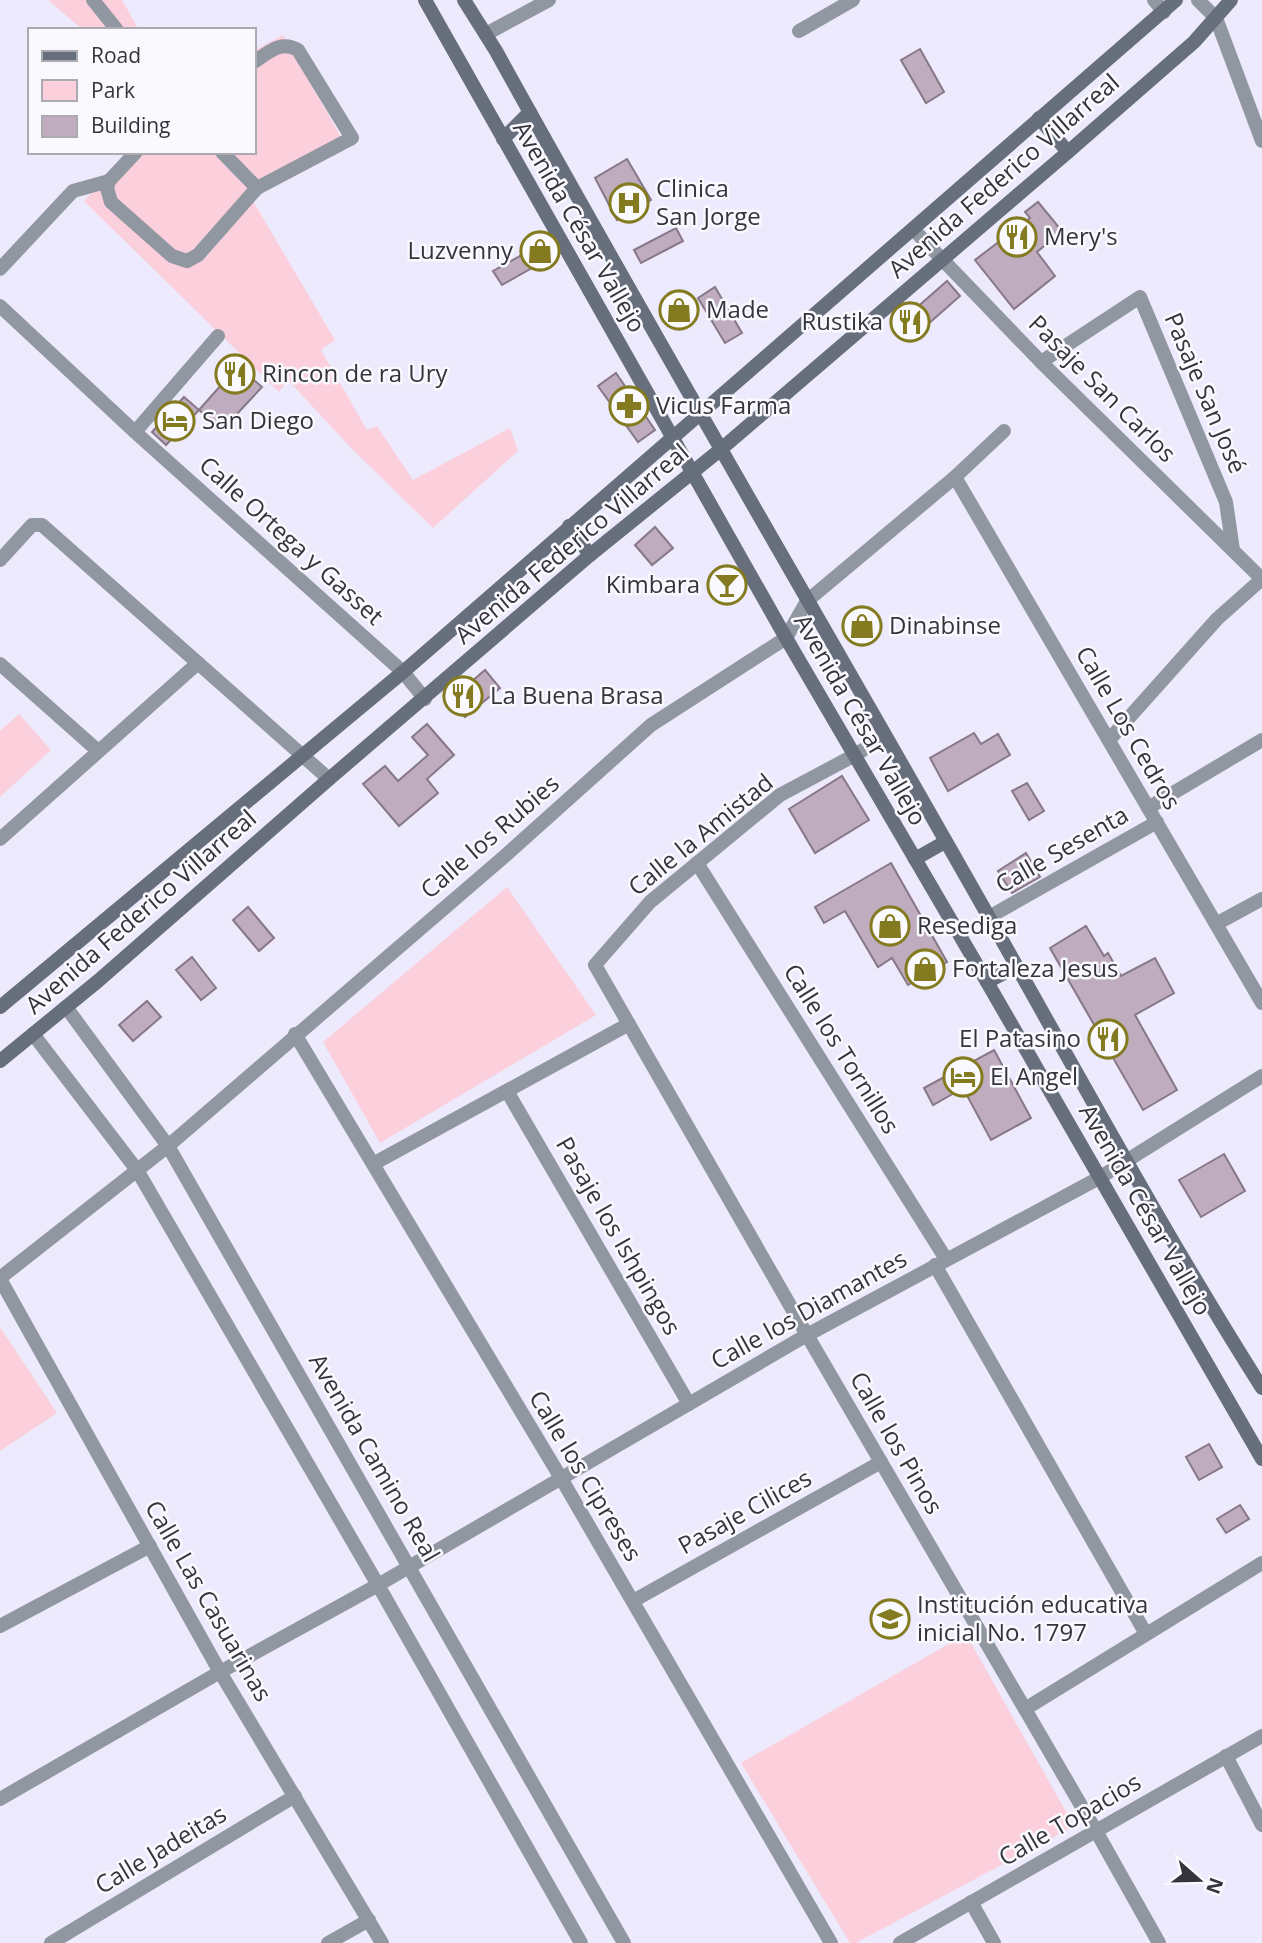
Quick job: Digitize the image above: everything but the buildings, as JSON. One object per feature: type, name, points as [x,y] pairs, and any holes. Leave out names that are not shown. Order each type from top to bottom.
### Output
[{"type":"main road","name":"Avenida César Vallejo","points":[[425,0],[786,638],[988,982],[1262,1459]]},
{"type":"main road","name":"Avenida César Vallejo","points":[[464,0],[530,112],[719,450],[1017,966],[1126,1162],[1262,1388]]},
{"type":"main road","name":"Avenida Federico Villarreal","points":[[0,1007],[403,672],[1175,0]]},
{"type":"main road","name":"Avenida Federico Villarreal","points":[[0,1061],[590,555],[719,450],[1068,152],[1194,42],[1231,0]]},
{"type":"main road","points":[[503,139],[530,112]]},
{"type":"main road","points":[[1039,118],[1068,152]]},
{"type":"main road","points":[[569,526],[590,555]]},
{"type":"main road","points":[[915,859],[945,842]]},
{"type":"main road","points":[[988,982],[1017,966]]},
{"type":"street","points":[[93,0],[115,28]]},
{"type":"street","points":[[485,34],[549,0]]},
{"type":"street","points":[[799,32],[853,0]]},
{"type":"street","points":[[1154,0],[1164,12]]},
{"type":"street","points":[[1198,0],[1216,18],[1262,141]]},
{"type":"street","points":[[108,185],[111,202],[172,256],[187,261],[198,255],[257,188],[352,138],[303,54],[292,47],[278,47],[256,61]]},
{"type":"street","points":[[0,269],[68,196],[79,188],[108,185],[134,154]]},
{"type":"street","points":[[224,154],[257,188]]},
{"type":"street","name":"Pasaje San Carlos","points":[[913,229],[1041,362],[1262,579]]},
{"type":"street","name":"Pasaje San José","points":[[1041,362],[1139,297],[1226,502],[1233,550]]},
{"type":"street","name":"Calle Ortega y Gasset","points":[[0,306],[135,432],[403,672],[425,699]]},
{"type":"street","points":[[135,432],[218,336]]},
{"type":"street","name":"Calle los Rubies","points":[[0,1278],[168,1146],[506,855],[651,725],[786,638],[807,601],[955,477],[1004,431]]},
{"type":"street","name":"Calle Los Cedros","points":[[955,477],[1262,1003]]},
{"type":"street","points":[[0,560],[32,525],[42,525],[329,779]]},
{"type":"street","points":[[1109,740],[1217,619],[1262,579]]},
{"type":"street","points":[[0,839],[198,663]]},
{"type":"street","points":[[0,664],[97,750]]},
{"type":"street","name":"Calle la Amistad","points":[[595,965],[650,902],[780,795],[885,736]]},
{"type":"street","points":[[1148,808],[1262,740]]},
{"type":"street","name":"Calle Sesenta","points":[[989,917],[1157,822]]},
{"type":"street","name":"Calle los Tornillos","points":[[696,863],[941,1262],[1146,1634]]},
{"type":"street","points":[[1216,924],[1262,899]]},
{"type":"street","name":"Calle los Pinos","points":[[595,965],[1096,1831],[1158,1943]]},
{"type":"street","name":"Avenida Camino Real","points":[[66,1007],[168,1146],[624,1943]]},
{"type":"street","points":[[373,1164],[629,1024]]},
{"type":"street","points":[[33,1034],[136,1170],[378,1585],[581,1943]]},
{"type":"street","name":"Calle los Cipreses","points":[[295,1034],[561,1478],[831,1943]]},
{"type":"street","name":"Calle los Diamantes","points":[[378,1585],[807,1335],[1099,1178],[1262,1076]]},
{"type":"street","name":"Pasaje los Ishpingos","points":[[507,1091],[689,1404]]},
{"type":"street","name":"Calle Las Casuarinas","points":[[0,1278],[220,1672],[382,1943]]},
{"type":"street","name":"Pasaje Cilices","points":[[633,1601],[881,1462]]},
{"type":"street","points":[[0,1626],[150,1546]]},
{"type":"street","points":[[1025,1709],[1262,1563]]},
{"type":"street","points":[[0,1799],[220,1672],[378,1585]]},
{"type":"street","name":"Calle Topacios","points":[[900,1943],[1262,1736]]},
{"type":"street","points":[[1226,1756],[1262,1825]]},
{"type":"street","name":"Calle Jadeitas","points":[[51,1943],[295,1796]]},
{"type":"street","points":[[971,1902],[995,1943]]},
{"type":"street","points":[[328,1943],[369,1920]]},
{"type":"green space","points":[[48,0],[122,0],[138,28],[81,28]]},
{"type":"green space","points":[[283,35],[341,137],[247,191],[335,340],[321,350],[367,430],[377,426],[413,480],[510,428],[518,451],[433,528],[350,447],[288,380],[279,392],[84,201],[127,154],[256,154],[256,50]]},
{"type":"green space","points":[[19,714],[51,750],[0,797],[0,731]]},
{"type":"green space","points":[[507,887],[596,1015],[380,1143],[323,1042]]},
{"type":"green space","points":[[0,1327],[57,1413],[0,1451]]},
{"type":"green space","points":[[966,1634],[1074,1826],[856,1943],[850,1943],[741,1763]]},
{"type":"place","name":"Clinica San Jorge","points":[[629,203]]},
{"type":"place","name":"Mery's","points":[[1017,237]]},
{"type":"place","name":"Luzvenny","points":[[540,251]]},
{"type":"place","name":"Made","points":[[679,310]]},
{"type":"place","name":"Rustika","points":[[910,322]]},
{"type":"place","name":"Rincon de ra Ury","points":[[235,374]]},
{"type":"place","name":"Vicus Farma","points":[[629,406]]},
{"type":"place","name":"San Diego","points":[[175,421]]},
{"type":"place","name":"Kimbara","points":[[727,585]]},
{"type":"place","name":"Dinabinse","points":[[862,626]]},
{"type":"place","name":"La Buena Brasa","points":[[463,696]]},
{"type":"place","name":"Resediga","points":[[890,926]]},
{"type":"place","name":"Fortaleza Jesus","points":[[925,969]]},
{"type":"place","name":"El Patasino","points":[[1108,1039]]},
{"type":"place","name":"El Angel","points":[[963,1077]]},
{"type":"place","name":"Institución educativa inicial No. 1797","points":[[890,1619]]}]
